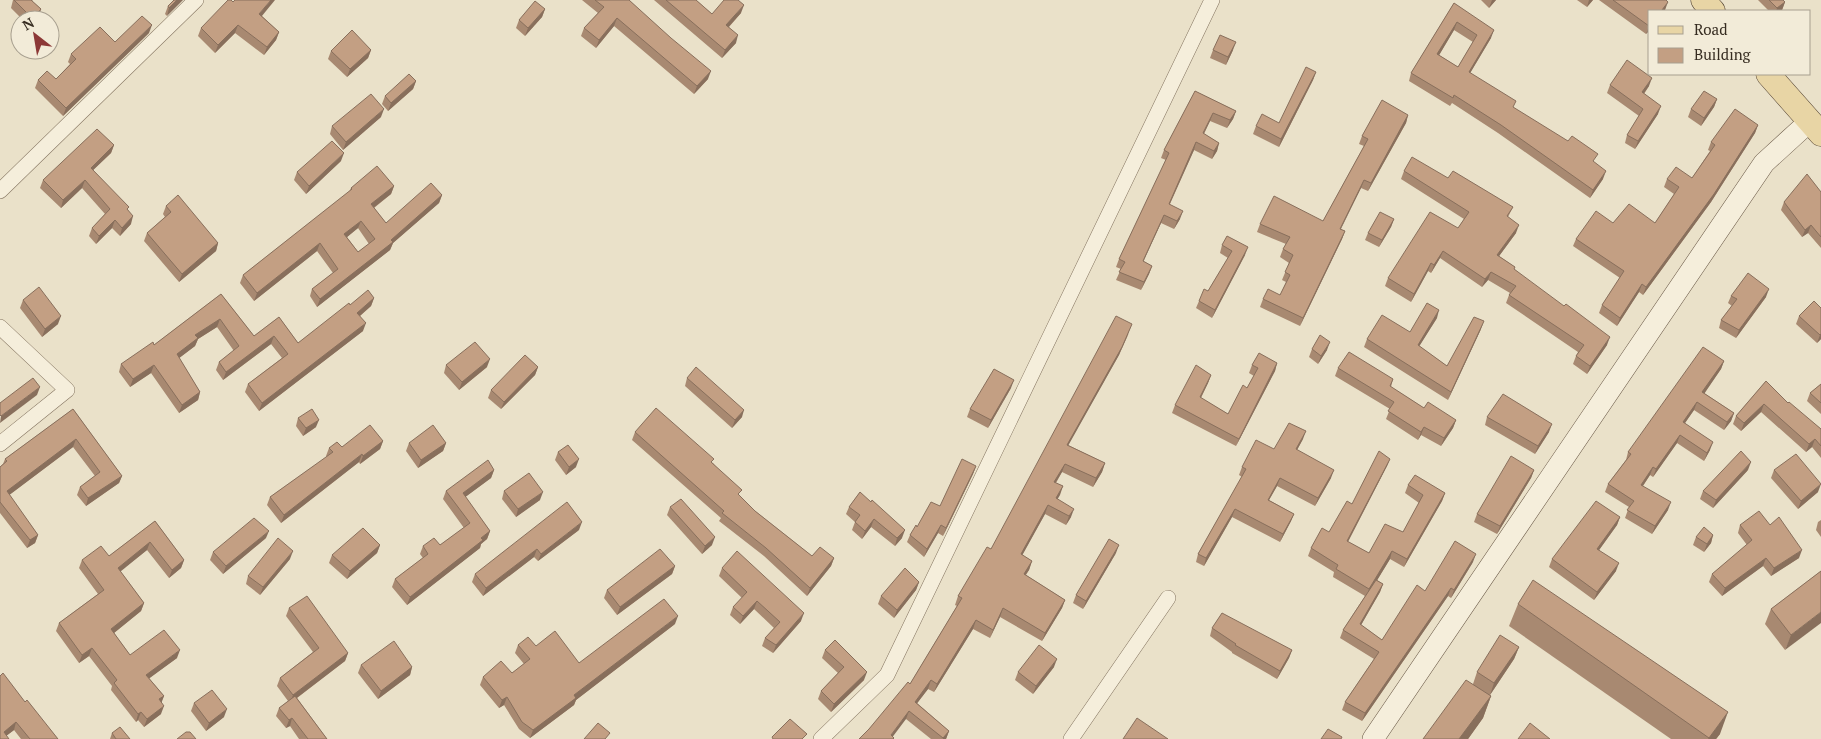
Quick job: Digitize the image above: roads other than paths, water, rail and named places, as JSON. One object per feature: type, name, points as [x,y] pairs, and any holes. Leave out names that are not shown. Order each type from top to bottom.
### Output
[{"type":"main road","points":[[1703,0],[1712,10]]},
{"type":"main road","points":[[1769,75],[1816,128]]},
{"type":"street","points":[[0,191],[196,0]]},
{"type":"street","points":[[822,739],[887,676],[1212,0]]},
{"type":"street","points":[[1373,739],[1764,163],[1816,128]]},
{"type":"street","points":[[0,327],[67,390],[0,444]]},
{"type":"street","points":[[1071,739],[1168,598]]}]
